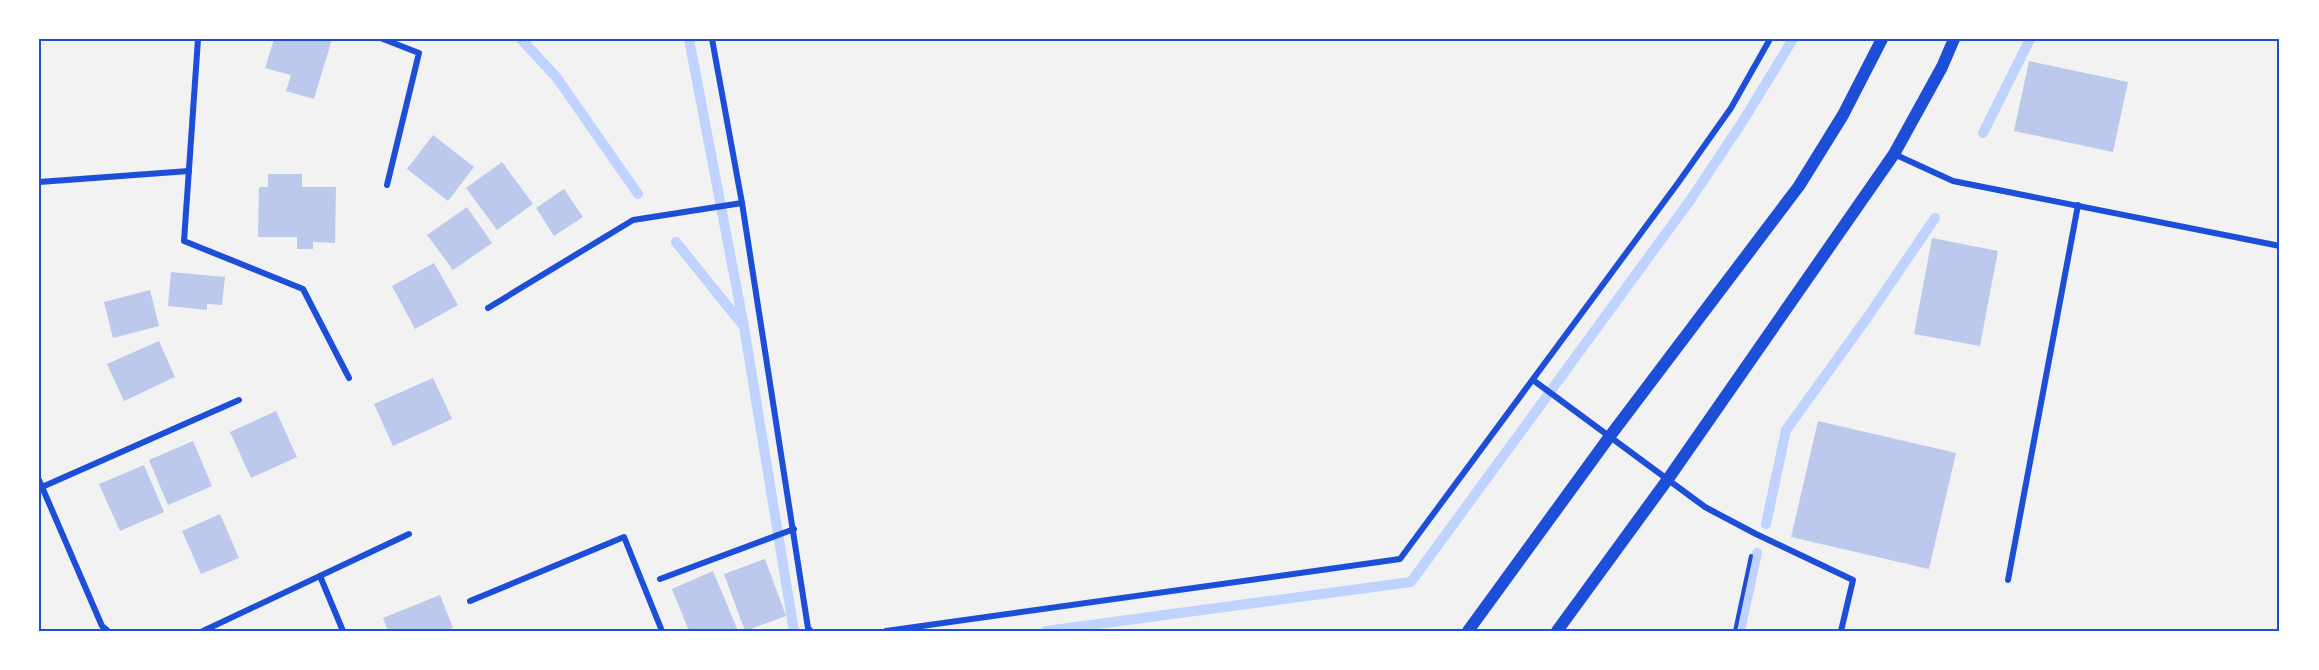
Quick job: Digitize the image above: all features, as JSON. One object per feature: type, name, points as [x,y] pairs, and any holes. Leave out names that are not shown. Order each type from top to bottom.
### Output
[{"type":"main road","points":[[1468,631],[1610,436],[1799,186],[1843,115],[1882,39]]},
{"type":"main road","points":[[1557,631],[1668,479],[1894,154],[1942,67],[1954,39]]},
{"type":"street","points":[[198,39],[184,241],[303,289],[350,378]]},
{"type":"street","points":[[383,39],[418,53],[387,185]]},
{"type":"street","points":[[712,39],[742,203],[808,628],[811,631]]},
{"type":"street","points":[[886,631],[1400,560],[1678,183],[1731,108],[1770,39]]},
{"type":"street","points":[[1894,154],[1953,181],[2280,246]]},
{"type":"street","points":[[39,182],[189,171]]},
{"type":"street","points":[[488,308],[633,220],[742,203]]},
{"type":"street","points":[[2008,580],[2078,205]]},
{"type":"street","points":[[1533,380],[1705,507],[1853,580],[1841,631]]},
{"type":"street","points":[[42,487],[239,400]]},
{"type":"street","points":[[39,480],[102,626],[108,631]]},
{"type":"street","points":[[660,579],[794,529]]},
{"type":"street","points":[[203,631],[409,534]]},
{"type":"street","points":[[470,601],[624,537],[662,631]]},
{"type":"street","points":[[320,576],[343,631]]},
{"type":"street","points":[[952,621],[952,630]]},
{"type":"path","points":[[1735,631],[1756,534]]},
{"type":"building","points":[[274,39],[332,39],[314,99],[286,91],[291,75],[265,68]]},
{"type":"building","points":[[2029,61],[2128,82],[2113,152],[2014,131]]},
{"type":"building","points":[[433,135],[474,167],[448,201],[407,169]]},
{"type":"building","points":[[502,162],[533,204],[497,230],[466,188]]},
{"type":"building","points":[[268,174],[302,174],[302,187],[336,187],[335,243],[313,242],[313,249],[297,249],[297,237],[258,237],[259,187],[268,187]]},
{"type":"building","points":[[564,189],[583,217],[554,236],[536,208]]},
{"type":"building","points":[[467,207],[492,243],[453,270],[427,235]]},
{"type":"building","points":[[1932,238],[1998,251],[1980,346],[1914,334]]},
{"type":"building","points":[[434,263],[458,305],[415,329],[392,286]]},
{"type":"building","points":[[171,272],[225,277],[222,305],[207,304],[207,310],[168,306]]},
{"type":"building","points":[[150,290],[159,326],[113,338],[104,302]]},
{"type":"building","points":[[159,341],[175,377],[124,401],[107,364]]},
{"type":"building","points":[[433,378],[452,419],[393,446],[374,404]]},
{"type":"building","points":[[276,411],[297,457],[251,478],[230,432]]},
{"type":"building","points":[[1818,421],[1956,453],[1929,569],[1791,537]]},
{"type":"building","points":[[193,441],[212,486],[168,505],[149,460]]},
{"type":"building","points":[[144,465],[164,512],[120,531],[99,484]]},
{"type":"building","points":[[220,514],[239,558],[201,574],[182,531]]},
{"type":"building","points":[[765,559],[786,616],[745,631],[724,574]]},
{"type":"building","points":[[713,571],[738,631],[689,631],[672,589]]},
{"type":"building","points":[[440,595],[453,628],[446,631],[388,631],[383,618]]},
{"type":"waterway","points":[[521,39],[557,78],[638,194]]},
{"type":"waterway","points":[[689,39],[744,327],[794,631]]},
{"type":"waterway","points":[[1046,631],[1411,582],[1691,199],[1743,121],[1793,39]]},
{"type":"waterway","points":[[1983,133],[2030,39]]},
{"type":"waterway","points":[[1766,524],[1786,430],[1867,318],[1935,218]]},
{"type":"waterway","points":[[676,242],[742,324]]},
{"type":"waterway","points":[[1740,631],[1757,553]]}]
